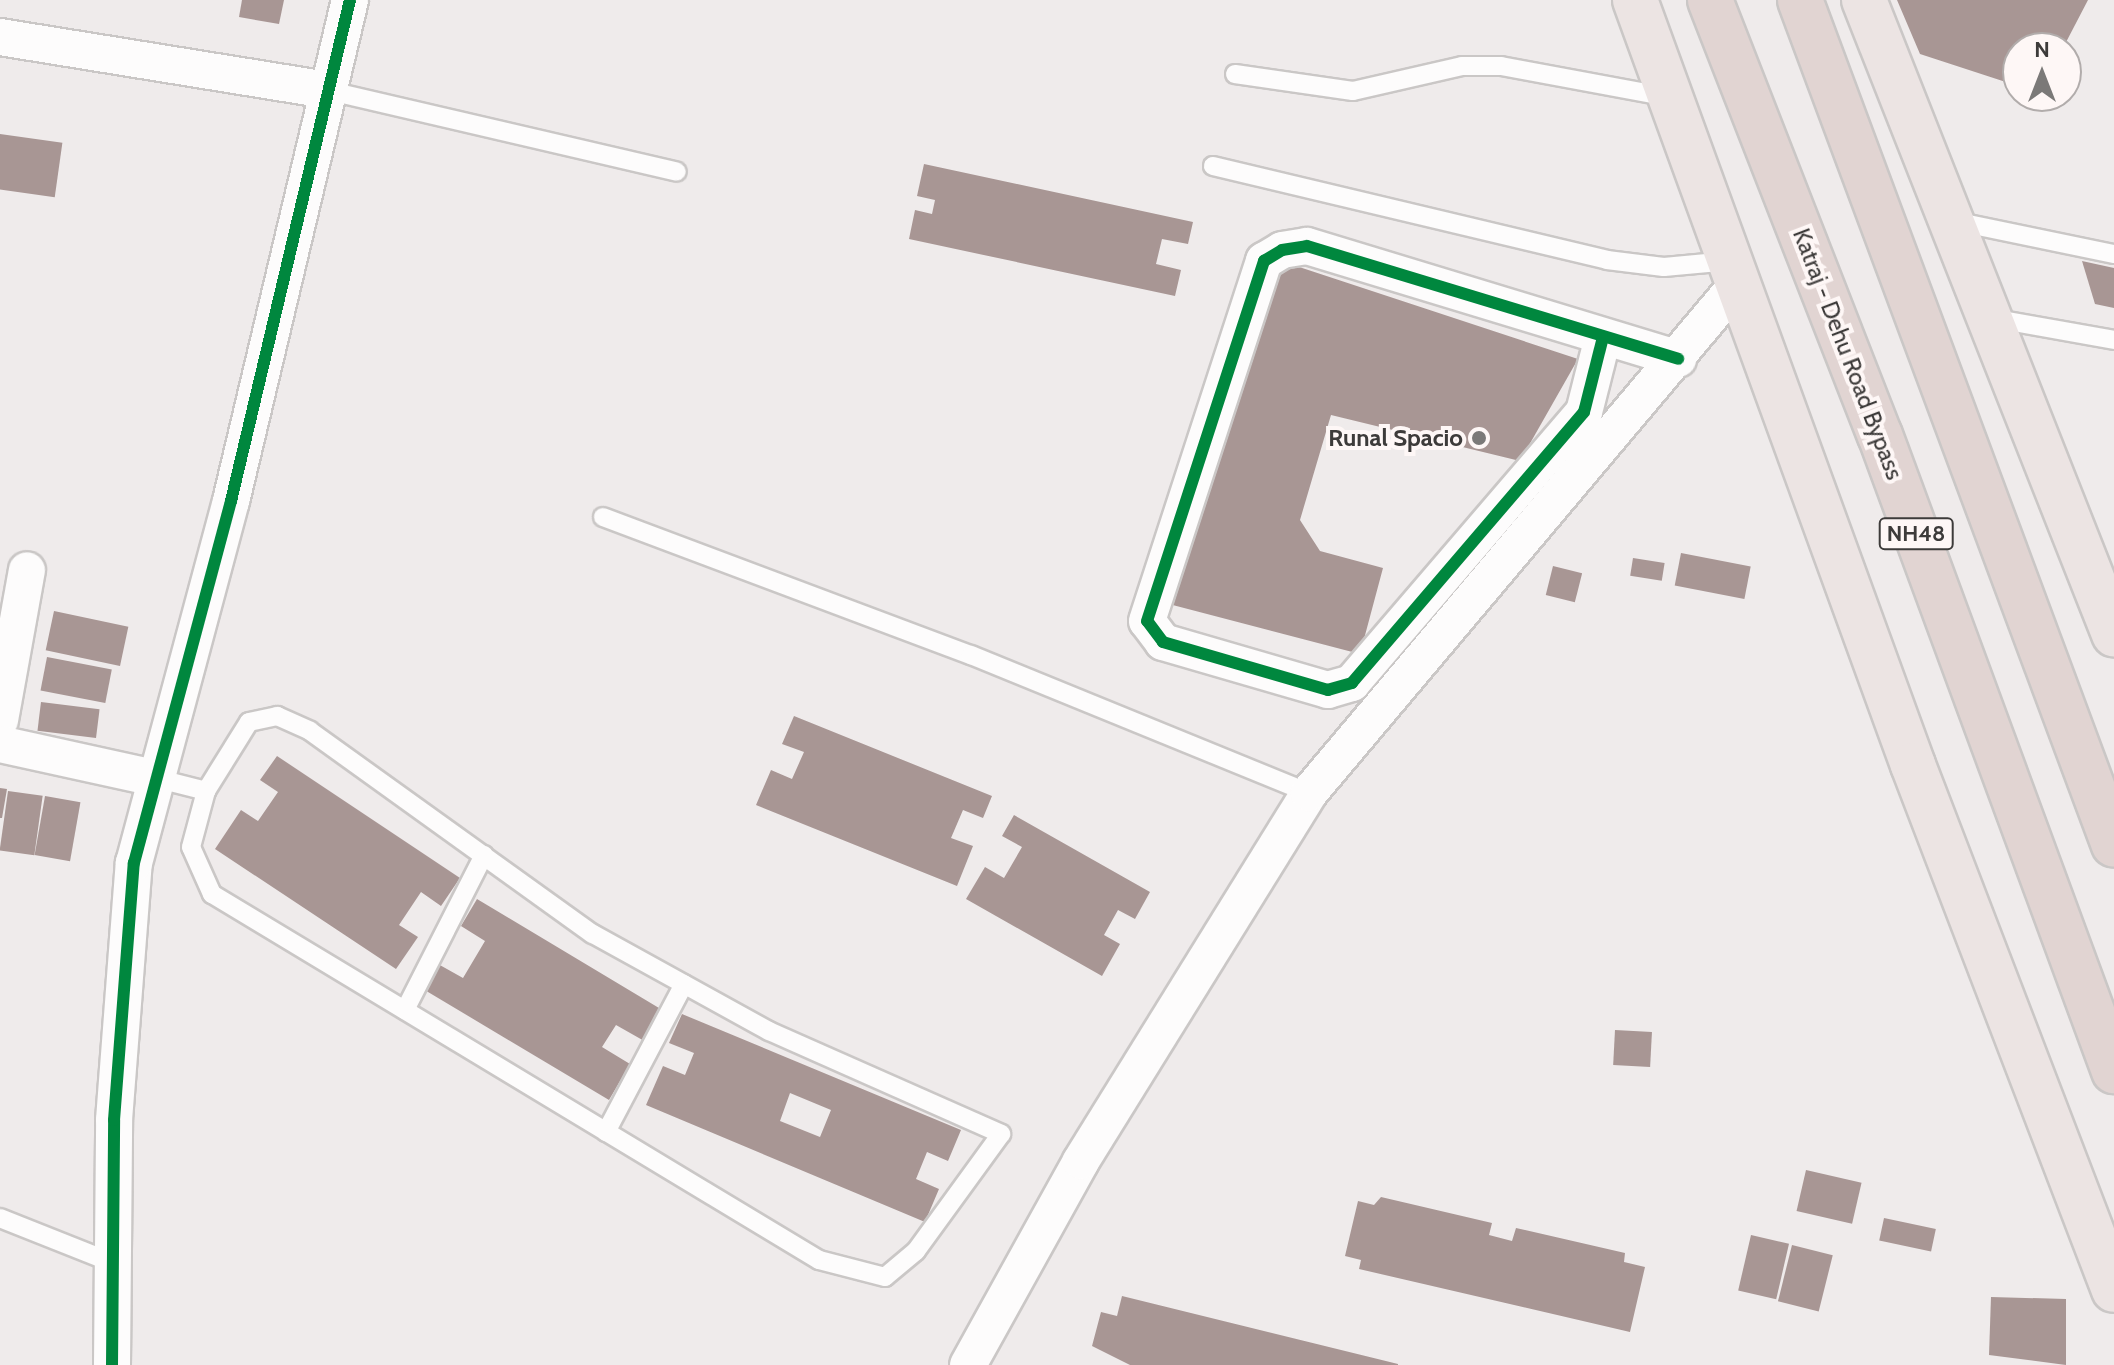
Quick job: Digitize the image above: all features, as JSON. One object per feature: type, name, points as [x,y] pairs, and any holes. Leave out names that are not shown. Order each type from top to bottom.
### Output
[{"type":"highway","name":"Katraj - Dehu Road Bypass","points":[[1710,0],[1880,435],[2114,1071]]},
{"type":"highway","name":"NH48","points":[[1800,0],[2114,845]]},
{"type":"main road","points":[[1635,0],[1733,273],[2114,1290]]},
{"type":"main road","points":[[1864,0],[2112,626]]},
{"type":"street","points":[[112,1365],[114,1120],[134,863],[231,501],[326,90],[350,0]]},
{"type":"street","points":[[0,37],[326,90]]},
{"type":"street","points":[[1603,337],[1584,412],[1352,683],[1328,690],[1163,642],[1147,621],[1264,261],[1282,250],[1307,246],[1678,359]]},
{"type":"street","points":[[968,1365],[1081,1161],[1309,793],[1678,359],[1733,273]]},
{"type":"street","points":[[0,720],[27,570]]},
{"type":"street","points":[[0,744],[155,778]]},
{"type":"lane","points":[[1235,74],[1353,91],[1462,66],[1501,66],[1670,98]]},
{"type":"lane","points":[[326,90],[677,172]]},
{"type":"lane","points":[[1213,166],[1607,260],[1733,273]]},
{"type":"lane","points":[[1951,221],[2114,254]]},
{"type":"lane","points":[[1990,318],[2114,340]]},
{"type":"lane","points":[[603,517],[971,655],[1309,793]]},
{"type":"lane","points":[[277,716],[310,731],[593,934],[769,1031],[1001,1134],[916,1251],[885,1277],[819,1260],[212,894],[191,847],[206,791],[249,722],[277,716]]},
{"type":"lane","points":[[155,778],[206,791]]},
{"type":"lane","points":[[405,1010],[484,855]]},
{"type":"lane","points":[[606,1132],[684,984]]},
{"type":"lane","points":[[0,1218],[113,1263]]},
{"type":"building","points":[[242,0],[284,0],[279,24],[239,17]]},
{"type":"building","points":[[1897,0],[2088,0],[2071,32],[2002,32],[2002,81],[1920,54]]},
{"type":"building","points":[[0,134],[62,143],[55,197],[0,190]]},
{"type":"building","points":[[924,164],[1193,222],[1188,244],[1162,239],[1156,264],[1181,270],[1175,296],[909,239],[915,210],[932,214],[935,200],[917,196]]},
{"type":"building","points":[[2082,261],[2114,268],[2114,308],[2095,304]]},
{"type":"building","name":"Runal Spacio","points":[[1284,262],[1578,359],[1520,461],[1331,415],[1300,520],[1320,551],[1383,568],[1360,654],[1165,603]]},
{"type":"building","points":[[1681,553],[1751,567],[1744,599],[1675,585]]},
{"type":"building","points":[[1633,558],[1665,563],[1662,581],[1630,576]]},
{"type":"building","points":[[1553,566],[1582,573],[1575,602],[1546,595]]},
{"type":"building","points":[[54,611],[128,627],[120,666],[46,650]]},
{"type":"building","points":[[47,657],[112,670],[105,703],[41,690]]},
{"type":"building","points":[[41,702],[100,709],[96,738],[37,731]]},
{"type":"building","points":[[794,716],[992,796],[983,818],[963,810],[951,838],[973,846],[957,886],[756,805],[771,770],[792,779],[804,752],[782,744]]},
{"type":"building","points":[[277,756],[460,878],[441,906],[421,892],[399,925],[418,937],[396,969],[215,849],[241,810],[258,821],[278,792],[260,780]]},
{"type":"building","points":[[0,788],[7,789],[2,818],[0,818]]},
{"type":"building","points":[[8,791],[43,796],[34,855],[0,850]]},
{"type":"building","points":[[45,796],[80,802],[70,861],[35,855]]},
{"type":"building","points":[[1014,815],[1150,892],[1135,919],[1118,910],[1104,935],[1120,944],[1102,976],[966,899],[985,867],[1004,878],[1022,847],[1002,836]]},
{"type":"building","points":[[477,899],[664,1011],[646,1042],[616,1025],[602,1047],[630,1064],[609,1100],[423,989],[438,964],[463,978],[485,941],[461,926]]},
{"type":"building","points":[[682,1014],[961,1130],[948,1161],[927,1152],[916,1179],[939,1189],[925,1222],[646,1105],[663,1066],[685,1075],[694,1053],[669,1043]],"holes":[[[790,1093],[831,1110],[820,1137],[780,1121]]]},
{"type":"building","points":[[1615,1030],[1652,1032],[1650,1067],[1613,1065]]},
{"type":"building","points":[[1806,1170],[1862,1183],[1852,1224],[1797,1211]]},
{"type":"building","points":[[1381,1197],[1492,1223],[1489,1235],[1512,1241],[1516,1228],[1625,1253],[1624,1262],[1645,1267],[1630,1332],[1359,1269],[1361,1260],[1345,1256],[1358,1201],[1374,1205]]},
{"type":"building","points":[[1884,1218],[1936,1229],[1931,1252],[1879,1240]]},
{"type":"building","points":[[1751,1235],[1789,1244],[1776,1299],[1738,1291]]},
{"type":"building","points":[[1792,1245],[1833,1255],[1819,1311],[1778,1301]]},
{"type":"building","points":[[1122,1296],[1398,1365],[1130,1365],[1092,1346],[1101,1312],[1117,1316]]},
{"type":"building","points":[[1991,1297],[2066,1299],[2066,1365],[1989,1355]]},
{"type":"cycle path","points":[[112,1365],[114,1120],[134,863],[231,501],[350,0]]},
{"type":"cycle path","points":[[1603,337],[1584,412],[1352,683],[1328,690],[1163,642],[1147,621],[1264,261],[1282,250],[1307,246],[1678,359]]},
{"type":"place","name":"Runal Spacio","points":[[1479,438]]}]
